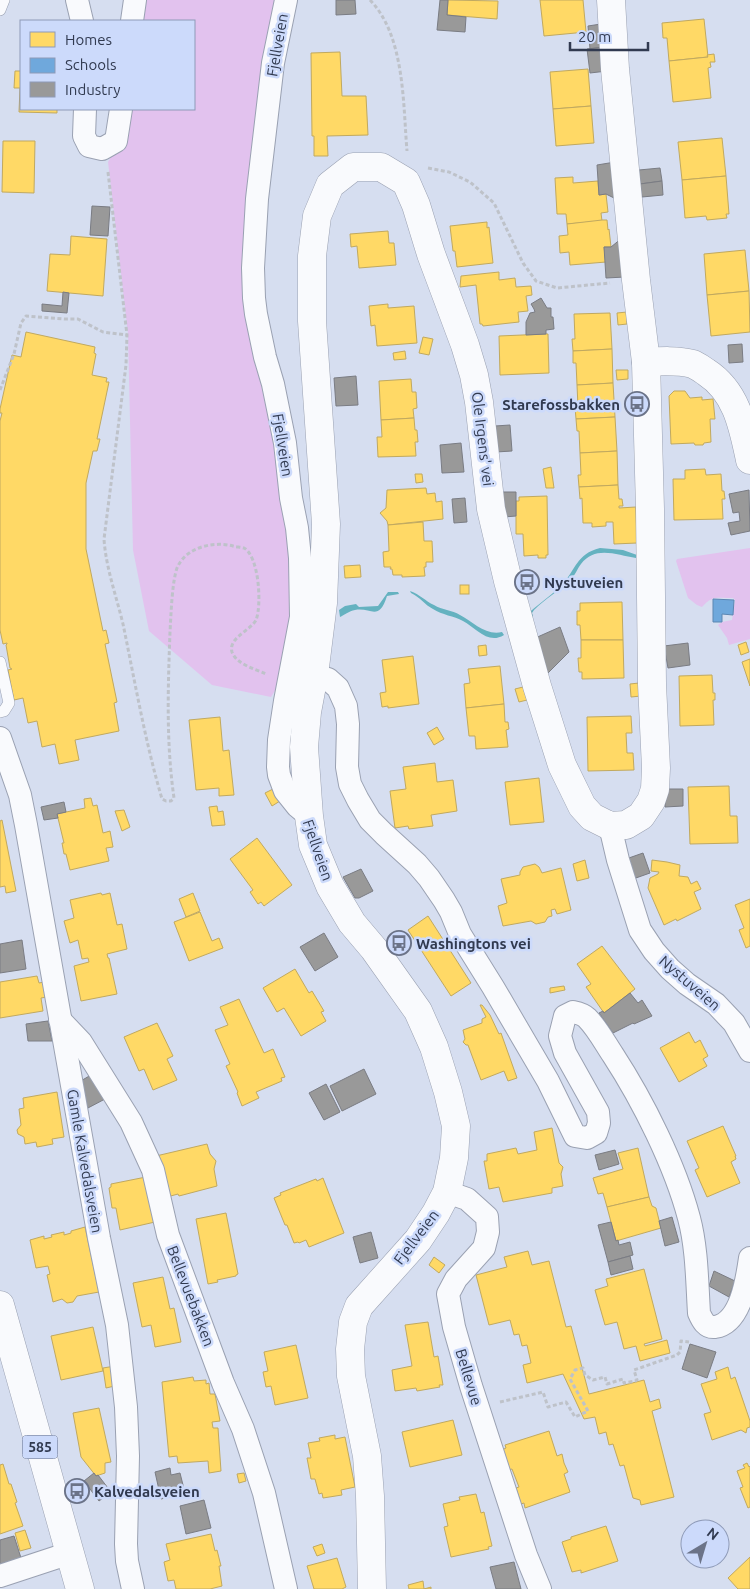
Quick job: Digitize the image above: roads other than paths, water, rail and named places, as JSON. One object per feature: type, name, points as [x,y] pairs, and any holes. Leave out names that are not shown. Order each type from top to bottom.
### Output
[{"type":"street","points":[[77,0],[82,20]]},
{"type":"street","points":[[132,20],[135,0]]},
{"type":"street","name":"Fjellveien","points":[[286,0],[273,63],[257,199],[253,268],[254,298],[263,348],[273,384],[285,443],[300,558],[300,617],[279,740],[279,775],[285,791],[297,806],[309,816],[313,845],[330,886],[352,923],[374,949],[418,1011],[434,1047],[456,1126],[454,1158],[447,1192],[436,1213],[418,1240],[359,1306],[353,1322],[350,1349],[351,1376],[366,1456],[370,1496],[372,1589]]},
{"type":"street","points":[[610,826],[626,825],[641,816],[652,801],[656,775],[652,684],[646,362],[615,69],[611,0]]},
{"type":"street","points":[[85,110],[84,136],[89,146],[102,149],[116,141],[121,110]]},
{"type":"street","name":"Ole Irgens' vei","points":[[309,816],[304,748],[307,712],[314,675],[323,603],[326,524],[312,321],[313,248],[317,216],[330,185],[353,167],[381,167],[406,182],[416,205],[431,254],[465,345],[474,375],[479,402],[491,509],[503,563],[537,686],[562,765],[582,806],[592,817],[610,826]]},
{"type":"street","points":[[646,362],[669,361],[694,365],[719,382],[729,394],[738,414],[750,460]]},
{"type":"street","points":[[314,675],[328,679],[338,688],[346,706],[348,724],[347,767],[350,784],[358,800],[370,820],[417,864],[444,900],[460,934],[548,1080],[574,1136],[587,1138],[596,1133],[599,1122],[596,1107],[565,1053],[560,1036],[565,1016],[572,1012],[586,1017],[627,1076],[656,1134],[681,1191],[694,1245],[699,1313],[703,1322],[712,1327],[723,1325],[730,1320],[742,1294],[750,1258]]},
{"type":"street","name":"Gamle Kalvedalsveien","points":[[0,738],[20,794],[98,1238],[116,1326],[126,1407],[128,1456],[126,1544],[127,1561],[133,1589]]},
{"type":"street","name":"Nystuveien","points":[[610,826],[628,892],[644,937],[670,969],[687,984],[716,1004],[734,1023],[750,1051]]},
{"type":"street","name":"Bellevuebakken","points":[[60,1020],[81,1042],[131,1122],[154,1170],[168,1235],[223,1383],[243,1429],[261,1484],[286,1589]]},
{"type":"street","name":"Bellevue","points":[[447,1192],[467,1199],[487,1217],[488,1232],[484,1248],[456,1279],[448,1294],[454,1327],[471,1386],[526,1555],[540,1589]]},
{"type":"street","name":"585","points":[[0,1305],[7,1354],[80,1589]]},
{"type":"street","points":[[0,1576],[70,1553]]},
{"type":"lane","points":[[0,10],[4,0]]},
{"type":"lane","points":[[0,662],[9,703],[4,711],[0,712]]},
{"type":"water","points":[[600,548],[623,550],[637,555],[636,558],[600,553],[587,558],[572,578],[534,610],[531,619],[524,617],[561,586],[581,558]]},
{"type":"water","points":[[410,591],[437,607],[457,613],[480,628],[496,633],[502,632],[504,635],[498,638],[487,637],[463,621],[440,613]]},
{"type":"water","points":[[388,592],[398,592],[399,594],[387,596],[381,609],[378,611],[355,610],[340,617],[339,610],[345,606],[356,604],[359,607],[378,606]]},
{"type":"place","name":"Starefossbakken","points":[[637,404]]},
{"type":"place","name":"Nystuveien","points":[[527,582]]},
{"type":"place","name":"Washingtons vei","points":[[399,943]]},
{"type":"place","name":"Kalvedalsveien","points":[[77,1491]]}]
